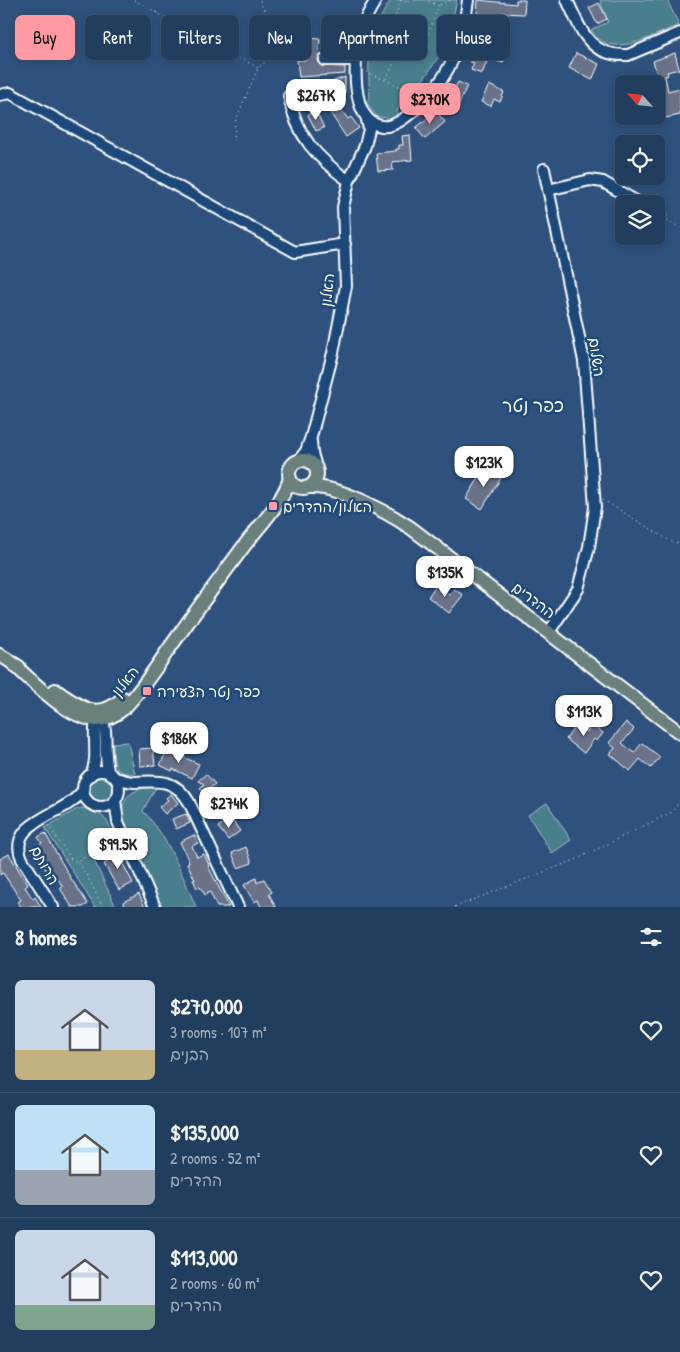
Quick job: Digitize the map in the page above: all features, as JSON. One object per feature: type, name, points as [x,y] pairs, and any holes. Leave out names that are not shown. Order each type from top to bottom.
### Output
[{"type":"main road","points":[[299,460],[311,462],[317,469],[316,480],[305,487],[295,486],[290,478],[289,474],[292,465],[299,460]]},
{"type":"main road","name":"ההדרים","points":[[317,469],[322,479],[336,491]]},
{"type":"main road","name":"האלון","points":[[99,716],[118,702],[176,638],[255,530],[281,499],[290,478]]},
{"type":"main road","name":"ההדרים","points":[[305,487],[322,487],[336,491],[374,507],[411,528],[680,733]]},
{"type":"main road","name":"האלון","points":[[281,499],[305,487]]},
{"type":"main road","points":[[0,655],[80,707],[99,716]]},
{"type":"street","name":"האלון","points":[[299,460],[306,451],[311,437],[333,353],[346,286],[343,207],[349,181],[365,146],[368,129],[366,116],[358,97],[356,64],[360,32],[376,0]]},
{"type":"street","name":"האלון","points":[[465,15],[468,0]]},
{"type":"street","points":[[570,1],[586,37],[591,44],[603,52],[628,55],[680,33]]},
{"type":"street","points":[[325,60],[356,64]]},
{"type":"street","name":"האלון","points":[[365,146],[377,134],[389,125],[409,115],[427,99],[444,77],[452,60]]},
{"type":"street","points":[[0,95],[10,94],[295,252],[345,244]]},
{"type":"street","points":[[289,96],[292,115],[313,150],[336,172],[349,181]]},
{"type":"street","points":[[366,116],[381,126],[389,125]]},
{"type":"street","name":"השלום","points":[[544,169],[584,362],[595,507],[589,547],[578,589],[549,632]]},
{"type":"street","points":[[548,190],[590,180],[603,182],[625,195]]},
{"type":"street","name":"האלון","points":[[311,437],[312,453],[317,469]]},
{"type":"street","points":[[91,775],[95,761],[99,716]]},
{"type":"street","points":[[99,716],[105,759],[118,785],[118,822]]},
{"type":"street","points":[[155,907],[118,822],[110,812],[85,796],[86,780],[99,771],[137,781],[165,782],[185,796],[238,907]]},
{"type":"street","points":[[96,804],[109,805],[137,781]]},
{"type":"street","name":"הרותם","points":[[52,907],[19,853],[22,834],[32,824],[72,803],[84,788]]},
{"type":"street","name":"הרותם","points":[[72,803],[82,801],[96,804]]},
{"type":"path","points":[[134,0],[258,68]]},
{"type":"path","points":[[234,141],[235,122],[258,68],[274,55],[270,18],[260,4],[260,0]]},
{"type":"path","points":[[395,15],[400,0]]},
{"type":"path","points":[[425,0],[439,6]]},
{"type":"path","points":[[427,36],[439,6],[450,0]]},
{"type":"path","points":[[385,81],[395,60]]},
{"type":"path","points":[[356,64],[385,81],[427,99]]},
{"type":"path","points":[[665,218],[680,228]]},
{"type":"path","points":[[594,494],[672,542],[680,543]]},
{"type":"path","points":[[456,907],[577,860],[672,812],[680,801]]},
{"type":"path","points":[[44,818],[71,859],[77,861],[87,876],[103,907]]},
{"type":"path","points":[[77,861],[125,839]]},
{"type":"green space","points":[[391,0],[457,0],[453,15],[437,15],[437,59],[409,100],[398,109],[396,116],[391,119],[376,116],[366,102],[370,97],[369,60],[427,60],[427,15],[382,15]]},
{"type":"green space","points":[[600,0],[667,0],[679,25],[628,44],[608,44],[598,38],[591,30],[608,22]]},
{"type":"green space","points":[[128,742],[135,774],[122,772],[114,762],[113,743]]},
{"type":"green space","points":[[101,777],[109,781],[113,789],[109,797],[101,801],[93,797],[89,789],[93,781]]},
{"type":"green space","points":[[147,787],[156,787],[143,811],[167,844],[196,907],[161,907],[121,812],[129,795]]},
{"type":"green space","points":[[547,803],[571,840],[552,853],[528,815]]},
{"type":"green space","points":[[82,808],[91,810],[106,819],[117,843],[91,854],[116,907],[95,907],[45,828]]},
{"type":"building","points":[[478,0],[516,4],[516,0],[525,0],[524,14],[500,13],[499,15],[477,15]]},
{"type":"building","points":[[599,3],[607,19],[597,24],[589,8]]},
{"type":"building","points":[[311,38],[320,39],[318,60],[321,66],[345,67],[345,74],[299,77],[297,60],[311,60]]},
{"type":"building","points":[[576,53],[599,64],[592,80],[569,68]]},
{"type":"building","points":[[675,53],[679,69],[667,72],[668,75],[665,76],[657,75],[653,61]]},
{"type":"building","points":[[471,60],[487,61],[482,74],[471,70],[474,63],[470,62]]},
{"type":"building","points":[[493,60],[504,60],[503,63]]},
{"type":"building","points":[[665,76],[668,91],[680,88],[680,115],[665,118]]},
{"type":"building","points":[[345,77],[345,93],[330,93],[329,83]]},
{"type":"building","points":[[458,82],[467,86],[457,108],[447,103]]},
{"type":"building","points":[[489,85],[504,92],[500,102],[494,99],[491,106],[481,102]]},
{"type":"building","points":[[340,108],[348,119],[351,117],[359,128],[346,137],[331,114]]},
{"type":"building","points":[[316,111],[324,128],[316,131],[308,115]]},
{"type":"building","points":[[436,111],[445,122],[425,139],[416,128]]},
{"type":"building","points":[[410,135],[412,160],[392,162],[393,170],[378,171],[376,153],[396,151],[396,149],[399,149],[399,145],[403,145],[402,136]]},
{"type":"building","points":[[486,466],[502,476],[482,509],[466,499]]},
{"type":"building","points":[[436,585],[449,595],[454,589],[463,595],[449,613],[428,597]]},
{"type":"building","points":[[626,722],[634,729],[622,743],[634,753],[642,743],[660,757],[651,768],[640,759],[630,771],[610,754],[615,748],[609,743]]},
{"type":"building","points":[[577,724],[587,732],[592,725],[603,733],[597,741],[594,739],[584,753],[566,739]]},
{"type":"building","points":[[153,748],[155,765],[140,766],[139,749]]},
{"type":"building","points":[[167,750],[199,764],[192,778],[160,765]]},
{"type":"building","points":[[206,774],[215,784],[204,793],[200,788],[204,784],[198,781]]},
{"type":"building","points":[[171,794],[178,803],[165,814],[159,807],[168,800],[166,798]]},
{"type":"building","points":[[222,795],[228,806],[215,813],[211,805],[215,803],[213,800]]},
{"type":"building","points":[[186,814],[190,823],[176,829],[172,819]]},
{"type":"building","points":[[230,818],[240,831],[228,840],[218,827]]},
{"type":"building","points":[[45,833],[88,904],[83,907],[72,907],[60,888],[63,887],[54,873],[50,876],[32,849],[42,843],[38,837]]},
{"type":"building","points":[[194,835],[198,843],[192,846],[197,857],[204,854],[208,866],[229,907],[217,907],[210,892],[205,895],[200,887],[197,888],[193,880],[195,880],[187,863],[189,862],[188,859],[180,842]]},
{"type":"building","points":[[246,847],[252,863],[238,868],[232,853]]},
{"type":"building","points":[[119,850],[125,863],[123,864],[133,883],[119,890],[104,864],[107,862],[105,857]]},
{"type":"building","points":[[9,854],[28,885],[25,887],[33,899],[35,897],[41,907],[21,907],[18,902],[21,900],[3,873],[0,875],[0,859]]},
{"type":"building","points":[[256,878],[257,883],[264,879],[272,892],[269,894],[276,907],[261,907],[258,900],[254,902],[244,885]]},
{"type":"building","points":[[139,894],[144,905],[140,907],[126,907],[123,902]]},
{"type":"place","name":"האלון/ההדרים","points":[[273,506]]},
{"type":"place","name":"כפר נטר הצעירה","points":[[147,691]]},
{"type":"district","name":"כפר נטר","points":[[533,405]]}]
